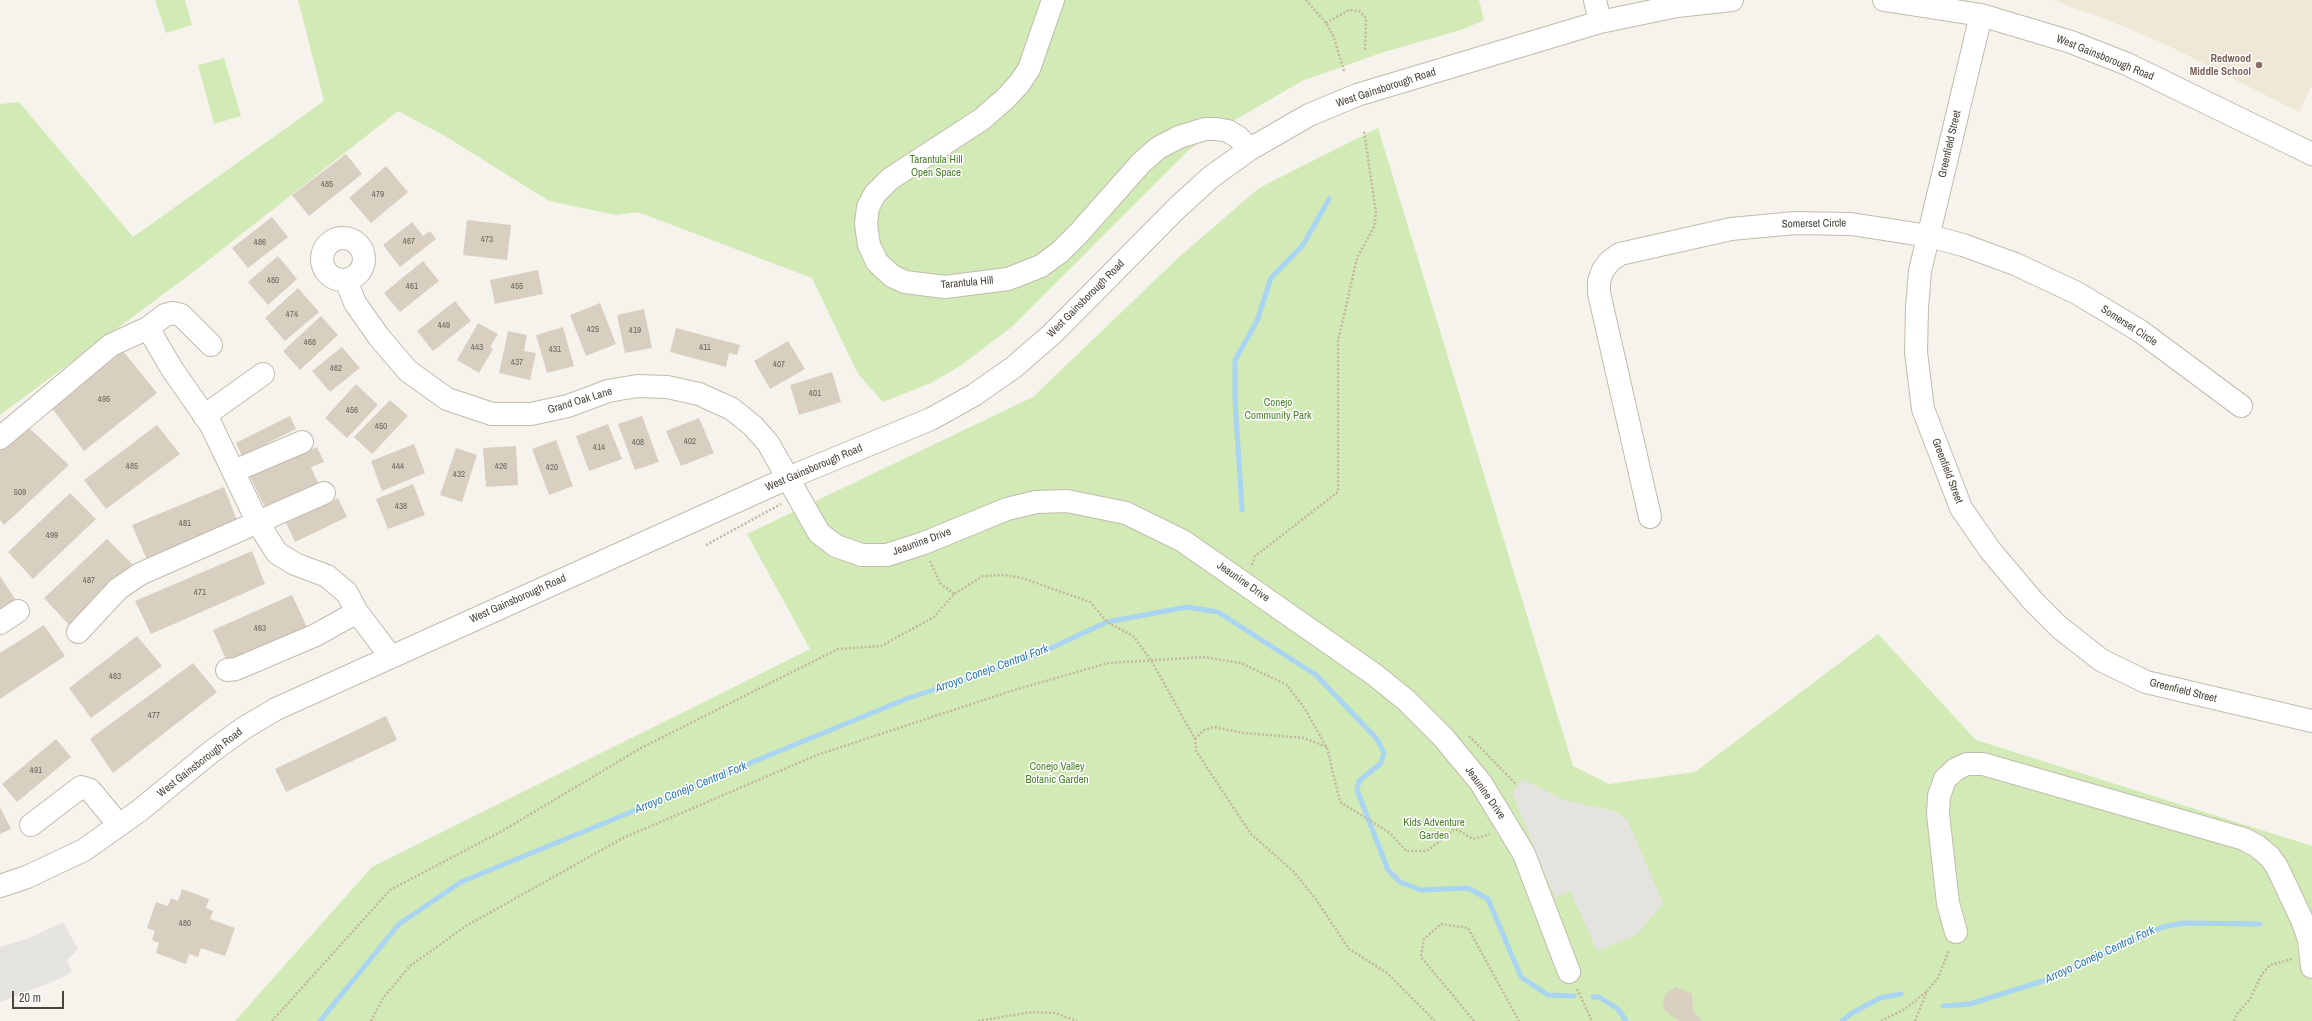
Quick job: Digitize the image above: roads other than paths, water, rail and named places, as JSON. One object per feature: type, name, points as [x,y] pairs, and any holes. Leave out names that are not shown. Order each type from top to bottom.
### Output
[{"type":"street","name":"Tarantula Hill","points":[[1053,0],[1028,69],[1019,84],[1005,99],[982,119],[890,179],[875,194],[868,207],[866,224],[869,245],[877,262],[892,276],[905,282],[945,287],[1008,279],[1041,266],[1060,252],[1079,233],[1141,163],[1158,148],[1179,137],[1205,129],[1216,129],[1228,131],[1238,137],[1250,149]]},
{"type":"street","points":[[1595,0],[1600,22]]},
{"type":"street","name":"West Gainsborough Road","points":[[0,886],[27,877],[84,850],[119,826],[244,728],[276,709],[391,657],[792,487],[931,419],[974,395],[1014,367],[1052,334],[1211,177],[1250,149],[1309,115],[1357,95],[1600,22],[1677,6],[1732,0]]},
{"type":"street","name":"West Gainsborough Road","points":[[1884,0],[1981,15],[2071,42],[2127,64],[2312,154]]},
{"type":"street","name":"Greenfield Street","points":[[1981,15],[1920,271],[1917,308],[1916,352],[1923,409],[1961,508],[1990,550],[2010,575],[2059,627],[2100,660],[2146,682],[2187,694],[2312,721]]},
{"type":"street","name":"Somerset Circle","points":[[1650,517],[1599,293],[1599,281],[1603,270],[1610,261],[1620,254],[1650,246],[1731,229],[1795,223],[1851,224],[1929,236],[1963,245],[2015,264],[2077,293],[2140,331],[2241,406]]},
{"type":"street","name":"Grand Oak Lane","points":[[346,280],[355,303],[379,337],[408,371],[447,399],[492,414],[531,414],[568,406],[608,391],[637,386],[667,387],[700,394],[732,409],[753,426],[773,451],[792,487]]},
{"type":"street","points":[[0,438],[112,345],[148,328],[165,315],[173,313],[181,315],[211,344]]},
{"type":"street","points":[[148,328],[172,369],[204,416],[234,471],[258,523],[277,553],[295,564],[327,576],[346,593],[357,612],[391,657]]},
{"type":"street","points":[[204,416],[263,374]]},
{"type":"street","points":[[234,471],[302,442]]},
{"type":"street","name":"Jeaunine Drive","points":[[792,487],[819,533],[836,546],[862,555],[887,555],[924,543],[1007,509],[1036,502],[1067,501],[1098,506],[1126,513],[1150,523],[1183,541],[1375,675],[1407,701],[1443,737],[1481,783],[1524,854],[1569,972]]},
{"type":"street","points":[[78,632],[118,589],[140,574],[324,493]]},
{"type":"street","points":[[228,670],[236,669],[316,634],[357,612]]},
{"type":"street","points":[[1956,932],[1948,903],[1938,814],[1939,796],[1945,779],[1956,769],[1967,764],[1983,764],[2236,837],[2257,846],[2270,857],[2277,867],[2311,940],[2303,963]]},
{"type":"street","points":[[31,825],[81,787],[90,790],[119,826]]},
{"type":"waterway","points":[[1242,510],[1235,400],[1235,360],[1257,321],[1271,278],[1303,245],[1329,199]]},
{"type":"waterway","name":"Arroyo Conejo Central Fork","points":[[320,1021],[399,924],[461,882],[906,699],[1034,656],[1107,622],[1187,607],[1218,612],[1316,675],[1377,739],[1384,753],[1381,763],[1359,781],[1357,790],[1388,870],[1400,882],[1421,890],[1468,888],[1488,899],[1521,977],[1548,995],[1574,996]]},
{"type":"waterway","name":"Arroyo Conejo Central Fork","points":[[1943,1006],[1970,1004],[2046,980],[2163,927],[2184,923],[2260,924]]},
{"type":"waterway","name":"Arroyo Conejo Central Fork","points":[[1842,1021],[1852,1013],[1880,998],[1901,994]]},
{"type":"waterway","name":"Arroyo Conejo Central Fork","points":[[1593,997],[1599,997],[1618,1009],[1626,1021]]},
{"type":"place","name":"Redwood Middle School","points":[[2259,65]]},
{"type":"park label","name":"Tarantula Hill Open Space","points":[[936,166]]},
{"type":"park label","name":"Conejo Community Park","points":[[1278,409]]},
{"type":"park label","name":"Conejo Valley Botanic Garden","points":[[1057,773]]},
{"type":"park label","name":"Kids Adventure Garden","points":[[1434,829]]}]
